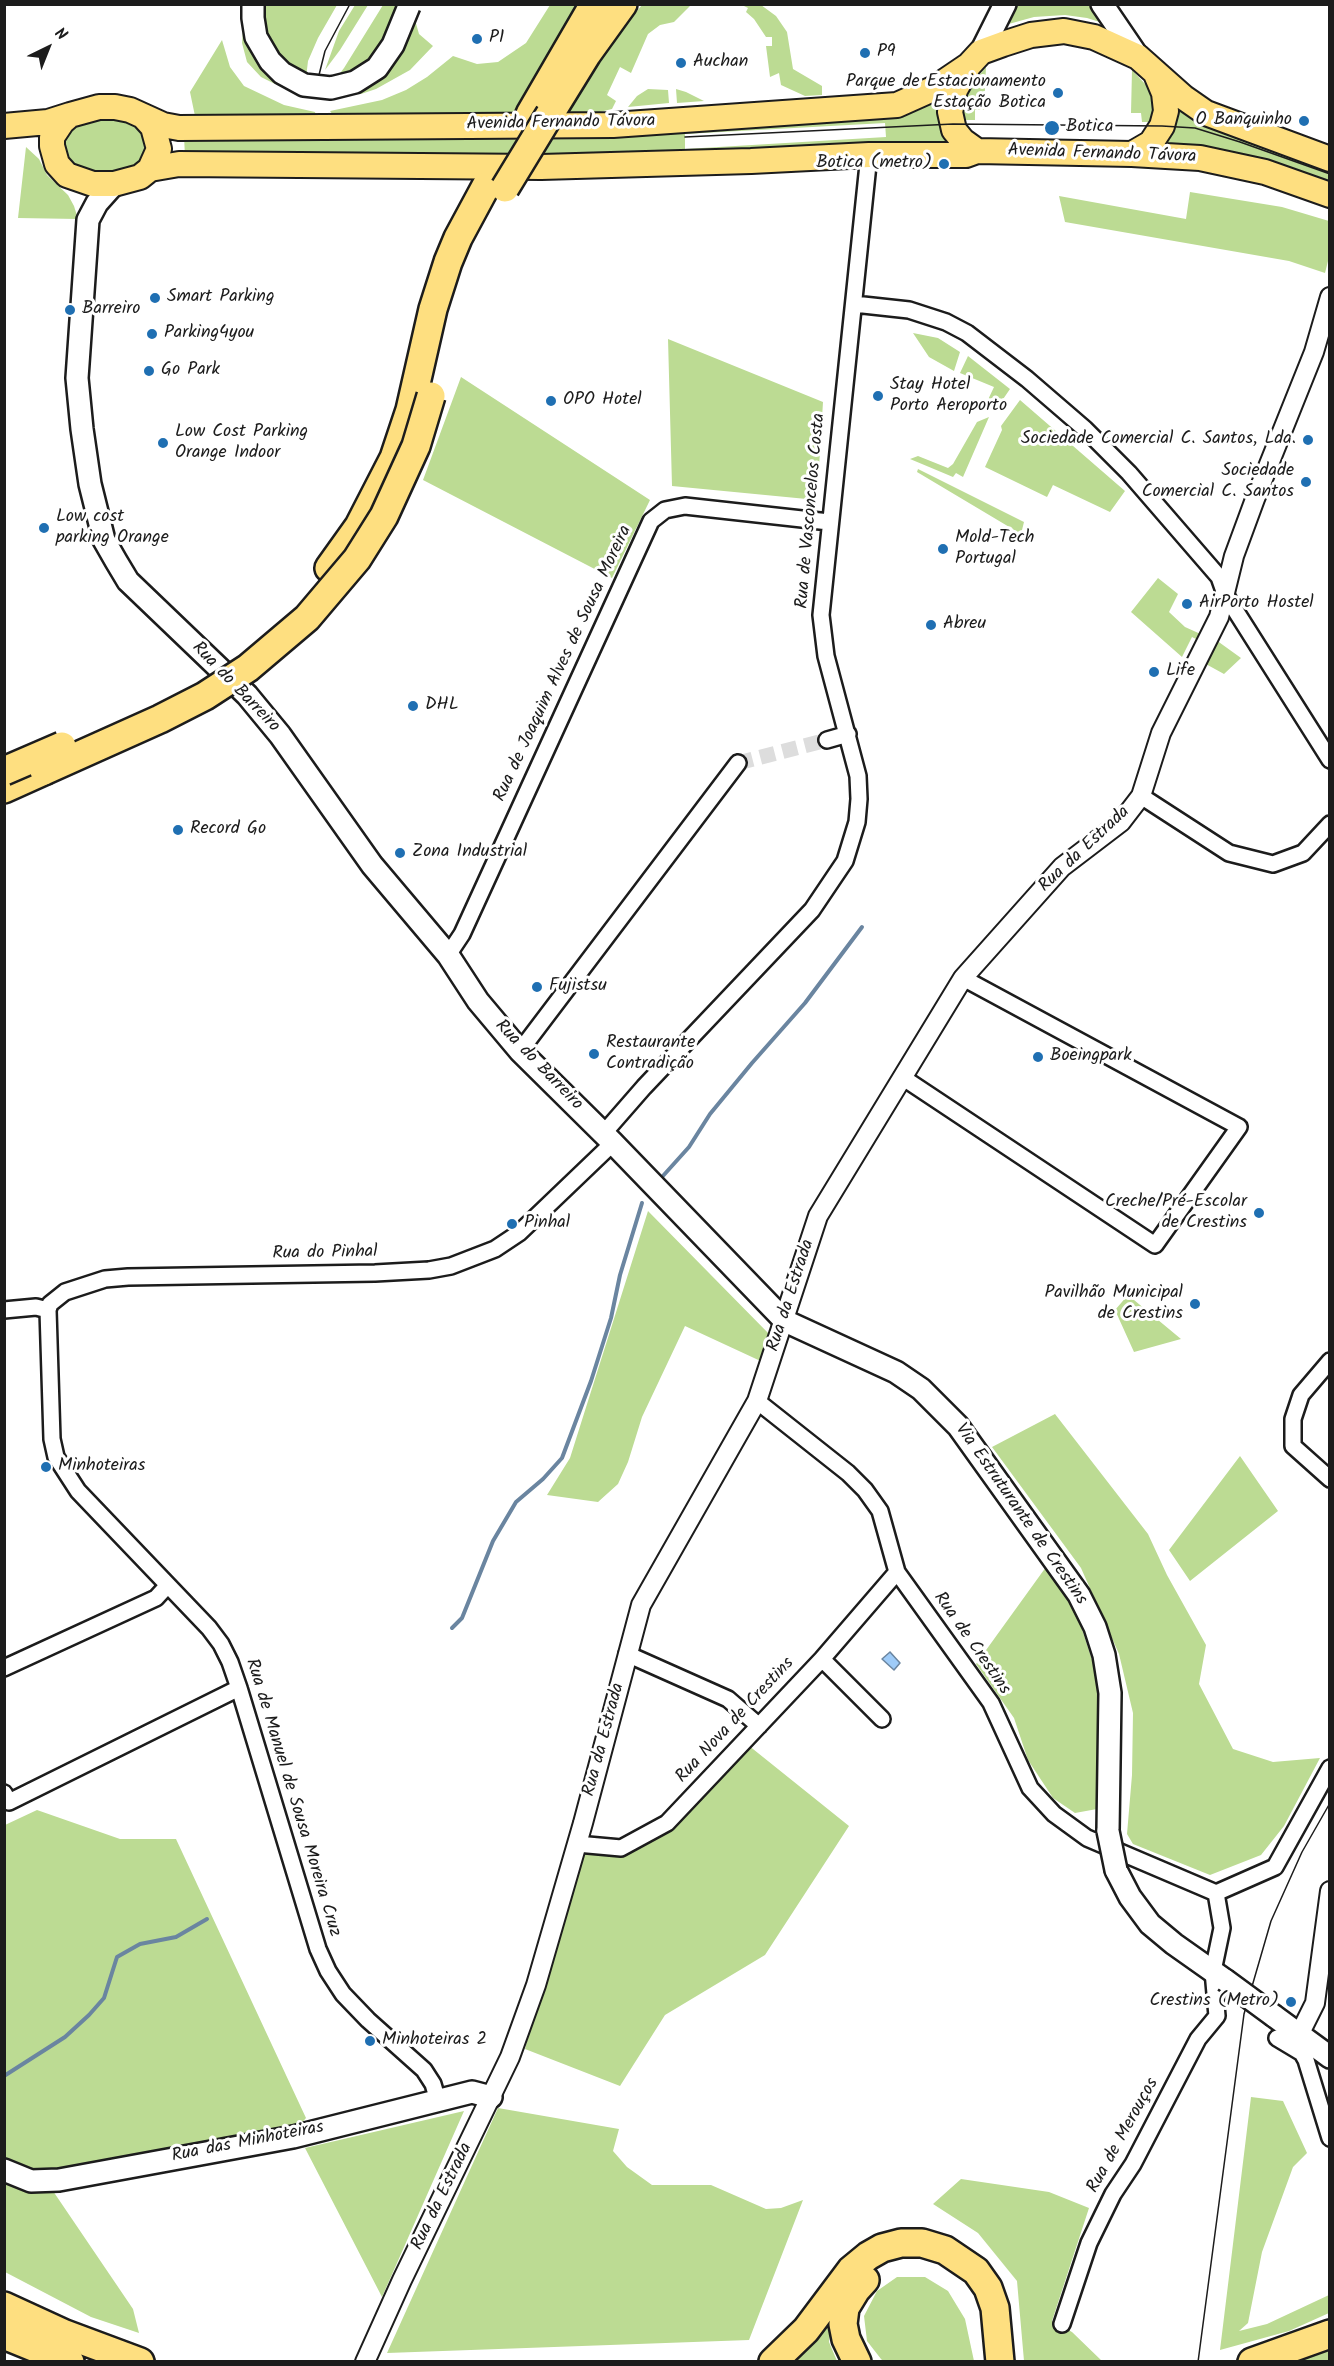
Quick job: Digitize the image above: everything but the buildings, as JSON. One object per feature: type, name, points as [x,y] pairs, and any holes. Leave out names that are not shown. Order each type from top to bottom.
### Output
[{"type":"highway","points":[[4,771],[144,709],[213,672],[278,623],[329,568],[359,526],[394,458],[410,410],[433,309],[458,238],[495,187],[540,114],[576,33],[592,4]]},
{"type":"highway","points":[[605,30],[618,4]]},
{"type":"highway","points":[[540,114],[570,81],[626,4]]},
{"type":"highway","points":[[4,789],[150,724],[205,696],[255,663],[307,618],[357,559],[384,516],[416,446],[431,396],[453,298],[495,187]]},
{"type":"highway","points":[[773,2361],[806,2330],[851,2270],[867,2256],[882,2248],[901,2243],[922,2243],[945,2250],[976,2271],[988,2288],[995,2307],[1000,2361]]},
{"type":"highway","points":[[857,2361],[846,2339],[843,2324],[845,2308],[856,2290],[868,2277],[901,2258],[930,2260],[960,2276],[980,2305],[985,2321],[989,2361]]},
{"type":"highway","points":[[4,2306],[75,2338],[140,2361]]},
{"type":"highway","points":[[1252,2361],[1329,2334]]},
{"type":"highway","points":[[4,2335],[70,2361]]},
{"type":"highway","points":[[4,2352],[29,2361]]},
{"type":"main road","points":[[253,4],[256,37],[270,61],[282,73],[304,85],[332,88],[356,82],[377,68],[393,45],[410,5]]},
{"type":"main road","points":[[977,151],[963,141],[954,130],[950,112],[955,90],[1005,4]]},
{"type":"main road","points":[[1102,4],[1138,57]]},
{"type":"main road","name":"Avenida Fernando Távora","points":[[143,116],[163,125],[178,128],[613,125],[897,105],[935,88],[975,59],[1031,35],[1064,31],[1094,37],[1138,57],[1206,113],[1329,159]]},
{"type":"main road","points":[[1132,154],[1151,143],[1162,126],[1166,111],[1164,93],[1155,73]]},
{"type":"main road","points":[[4,126],[48,122],[99,107],[115,107],[143,116],[153,127],[158,141],[156,159],[150,169],[140,177],[114,184],[93,184],[67,174],[40,141],[4,138]]},
{"type":"main road","points":[[53,155],[52,137],[70,115]]},
{"type":"main road","name":"Avenida Fernando Távora","points":[[150,169],[179,164],[564,166],[869,155],[966,155],[977,151],[1132,154],[1200,158],[1222,162],[1265,172],[1329,195]]},
{"type":"main road","name":"Rua do Barreiro","points":[[67,174],[77,188],[88,220]]},
{"type":"main road","name":"Rua do Barreiro","points":[[114,184],[97,202],[88,220],[77,378],[90,484],[104,540],[128,581],[247,695],[280,735],[372,865],[448,955],[478,1001],[520,1051],[608,1138]]},
{"type":"main road","name":"Via Estruturante de Crestins","points":[[608,1138],[785,1321],[896,1372],[940,1407],[958,1426],[1079,1595],[1095,1627],[1104,1655],[1110,1693],[1108,1831],[1116,1870],[1130,1897],[1150,1924],[1174,1944],[1329,2057]]},
{"type":"main road","name":"Rua das Minhoteiras","points":[[4,2170],[31,2181],[59,2180],[293,2137],[472,2092],[491,2097]]},
{"type":"street","name":"Rua de Vasconcelos Costa","points":[[608,1138],[644,1087],[793,931],[833,881],[844,861],[857,822],[858,776],[826,656],[821,615],[869,155]]},
{"type":"street","name":"Rua da Estrada","points":[[366,2358],[510,2057],[536,1985],[577,1844],[641,1605],[757,1401],[818,1216],[963,978],[1062,867],[1121,822],[1141,795],[1161,733],[1219,617],[1234,556],[1254,499],[1314,352],[1329,297]]},
{"type":"street","points":[[854,304],[909,310],[946,322],[967,333],[1027,379],[1085,429],[1129,473],[1219,577],[1225,594],[1323,739],[1329,760]]},
{"type":"street","name":"Rua de Joaquim Alves de Sousa Moreira","points":[[448,955],[462,934],[651,521],[665,510],[685,506],[829,522]]},
{"type":"street","points":[[827,740],[848,734]]},
{"type":"street","points":[[520,1051],[738,763]]},
{"type":"street","points":[[1141,795],[1229,853],[1273,864],[1303,853],[1329,824]]},
{"type":"street","points":[[902,1077],[1155,1245],[1239,1127],[963,978]]},
{"type":"street","name":"Rua do Pinhal","points":[[48,1310],[50,1304],[65,1292],[105,1279],[139,1276],[375,1273],[429,1270],[451,1266],[495,1249],[519,1233],[608,1138]]},
{"type":"street","points":[[4,1310],[36,1307],[48,1310]]},
{"type":"street","name":"Rua de Manuel de Sousa Moreira Cruz","points":[[48,1310],[52,1439],[56,1457],[78,1491],[221,1644],[239,1688],[318,1949],[327,1971],[343,1994],[368,2020],[424,2070],[433,2084],[438,2101]]},
{"type":"street","points":[[1329,1361],[1301,1395],[1293,1419],[1293,1446],[1329,1479]]},
{"type":"street","name":"Rua de Crestins","points":[[757,1401],[848,1473],[865,1490],[880,1511],[897,1572],[991,1703],[1030,1788],[1054,1814],[1087,1838],[1216,1893]]},
{"type":"street","name":"Rua Nova de Crestins","points":[[577,1844],[621,1848],[668,1823],[822,1659],[897,1572]]},
{"type":"street","points":[[4,1668],[156,1598],[168,1585]]},
{"type":"street","points":[[627,1654],[728,1699],[759,1726]]},
{"type":"street","points":[[822,1659],[882,1719]]},
{"type":"street","points":[[4,1793],[9,1802],[239,1688]]},
{"type":"street","points":[[1216,1893],[1275,1867],[1329,1768]]},
{"type":"street","points":[[1299,2035],[1315,2003],[1329,1891]]},
{"type":"street","name":"Rua de Merouços","points":[[1062,2324],[1089,2243],[1113,2194],[1132,2164],[1198,2039],[1217,2016],[1222,1928],[1216,1893]]},
{"type":"street","points":[[1277,2038],[1302,2053],[1306,2060],[1329,2138]]},
{"type":"green space","points":[[1015,4],[1094,5],[1106,24],[1065,15],[1034,17],[1005,25]]},
{"type":"green space","points":[[258,5],[337,5],[308,61],[306,78],[293,84],[275,84],[261,77],[247,62],[242,43],[243,29]]},
{"type":"green space","points":[[355,5],[368,5],[325,70],[339,31]]},
{"type":"green space","points":[[383,5],[400,5],[418,11],[415,20],[419,34],[433,46],[410,70],[376,89],[361,94],[313,95],[334,81]]},
{"type":"green space","points":[[550,5],[578,5],[519,113],[333,115],[330,111],[382,100],[406,90],[453,56],[477,64],[498,62],[526,43]]},
{"type":"green space","points":[[642,5],[691,5],[674,22],[660,25],[648,34],[631,73],[620,67],[607,95],[616,101],[612,109],[587,115],[563,115],[585,74]]},
{"type":"green space","points":[[742,5],[761,5],[776,16],[787,32],[793,69],[822,86],[822,95],[805,96],[781,85],[779,73],[770,77],[766,46],[772,46],[772,37],[766,37],[754,19],[746,12],[748,8]]},
{"type":"green space","points":[[222,40],[230,67],[244,86],[284,105],[315,112],[316,116],[195,116],[190,92]]},
{"type":"green space","points":[[986,67],[984,110],[975,110],[975,120],[960,120],[962,96]]},
{"type":"green space","points":[[1132,70],[1146,85],[1155,102],[1156,122],[1142,122],[1141,113],[1131,113]]},
{"type":"green space","points":[[648,89],[668,90],[669,103],[628,107],[637,96]]},
{"type":"green space","points":[[676,89],[686,92],[704,101],[677,103]]},
{"type":"green space","points":[[941,91],[958,146],[538,160],[185,157],[184,136],[483,136]],"holes":[[[885,123],[886,137],[685,149],[685,134]]]},
{"type":"green space","points":[[1172,98],[1329,165],[1329,188],[1155,149]]},
{"type":"green space","points":[[92,116],[129,119],[149,138],[142,165],[111,177],[69,167],[58,141],[63,130]]},
{"type":"green space","points":[[26,147],[39,159],[47,175],[68,195],[78,219],[18,218]]},
{"type":"green space","points":[[1190,192],[1282,207],[1329,221],[1329,257],[1325,273],[1289,261],[1065,222],[1059,196],[1186,219]]},
{"type":"green space","points":[[913,333],[938,338],[960,352],[954,371],[929,357]]},
{"type":"green space","points":[[668,339],[823,402],[817,500],[672,486]]},
{"type":"green space","points":[[968,356],[1010,389],[997,408],[986,404],[994,387],[960,373]]},
{"type":"green space","points":[[461,377],[650,500],[612,578],[423,480]]},
{"type":"green space","points":[[1020,400],[1125,491],[1110,512],[1053,485],[1047,497],[985,467],[1002,430],[1001,426]]},
{"type":"green space","points":[[989,417],[963,477],[956,473],[953,477],[910,459],[918,456],[948,468],[953,464],[977,422]]},
{"type":"green space","points":[[918,469],[1024,522],[1021,534],[917,472]]},
{"type":"green space","points":[[1158,578],[1178,594],[1169,612],[1185,627],[1205,636],[1202,642],[1192,637],[1182,657],[1131,612]]},
{"type":"green space","points":[[1216,640],[1241,658],[1224,674],[1204,663]]},
{"type":"green space","points":[[648,1211],[772,1337],[767,1364],[685,1326],[642,1417],[628,1462],[618,1484],[598,1502],[547,1495],[570,1458]]},
{"type":"green space","points":[[1128,1295],[1181,1339],[1134,1352],[1115,1310]]},
{"type":"green space","points":[[1055,1414],[1148,1534],[1167,1575],[1206,1645],[1199,1684],[1233,1749],[1273,1762],[1320,1758],[1284,1826],[1261,1855],[1210,1875],[1133,1844],[1127,1834],[1132,1775],[1133,1713],[1119,1654],[1081,1568],[992,1447]]},
{"type":"green space","points":[[1240,1456],[1278,1511],[1190,1581],[1169,1550]]},
{"type":"green space","points":[[1046,1567],[1075,1608],[1096,1672],[1099,1723],[1097,1809],[1075,1813],[1053,1798],[1028,1760],[1014,1718],[976,1664]]},
{"type":"green space","points":[[748,1745],[849,1826],[765,1955],[665,2015],[620,2086],[525,2049],[577,1844],[621,1848],[667,1823]]},
{"type":"green space","points":[[37,1810],[120,1839],[176,1839],[306,2118],[299,2126],[48,2173],[20,2169],[5,2161],[5,1825]]},
{"type":"green space","points":[[1251,2097],[1283,2101],[1307,2153],[1293,2167],[1262,2252],[1248,2323],[1239,2331],[1267,2324],[1329,2295],[1329,2313],[1289,2331],[1220,2350]]},
{"type":"green space","points":[[498,2108],[619,2129],[613,2151],[627,2167],[652,2185],[711,2185],[766,2209],[781,2208],[803,2200],[749,2340],[387,2353]]},
{"type":"green space","points":[[464,2111],[382,2297],[305,2148]]},
{"type":"green space","points":[[961,2179],[1049,2192],[1089,2208],[1052,2321],[1072,2332],[1102,2361],[1024,2361],[1017,2281],[978,2233],[933,2204]]},
{"type":"green space","points":[[4,2180],[27,2191],[53,2191],[133,2309],[139,2333],[91,2317],[5,2272]]},
{"type":"green space","points":[[897,2277],[925,2277],[948,2291],[965,2319],[974,2361],[884,2362],[881,2359],[867,2341],[864,2316],[877,2291]]},
{"type":"green space","points":[[832,2313],[829,2342],[837,2361],[796,2362],[815,2340]]},
{"type":"green space","points":[[1329,2347],[1329,2361],[1290,2362]]},
{"type":"water","points":[[890,1652],[900,1663],[894,1670],[882,1659]]},
{"type":"waterway","points":[[662,1177],[689,1147],[710,1114],[805,1003],[862,927]]},
{"type":"waterway","points":[[452,1628],[462,1618],[493,1541],[516,1502],[543,1479],[562,1458],[591,1381],[611,1318],[620,1275],[642,1203]]},
{"type":"waterway","points":[[4,2076],[65,2037],[89,2015],[104,1998],[117,1957],[140,1944],[176,1937],[207,1919]]},
{"type":"tunnel","points":[[738,763],[827,740]]},
{"type":"tram line","points":[[319,75],[325,51],[350,4]]},
{"type":"tram line","points":[[685,137],[953,124],[1162,126],[1195,128],[1330,174]]},
{"type":"tram line","points":[[1198,2362],[1244,2014],[1271,1921],[1302,1852],[1330,1803]]},
{"type":"place","name":"P1","points":[[477,39]]},
{"type":"place","name":"P9","points":[[865,53]]},
{"type":"place","name":"Auchan","points":[[681,63]]},
{"type":"place","name":"Parque de Estacionamento Estação Botica","points":[[1058,93]]},
{"type":"place","name":"O Banquinho","points":[[1304,121]]},
{"type":"place","name":"Botica","points":[[1052,128]]},
{"type":"place","name":"Botica (metro)","points":[[944,164]]},
{"type":"place","name":"Smart Parking","points":[[155,298]]},
{"type":"place","name":"Barreiro","points":[[70,310]]},
{"type":"place","name":"Parking4you","points":[[152,334]]},
{"type":"place","name":"Go Park","points":[[149,371]]},
{"type":"place","name":"Stay Hotel Porto Aeroporto","points":[[878,396]]},
{"type":"place","name":"OPO Hotel","points":[[551,401]]},
{"type":"place","name":"Sociedade Comercial C. Santos, Lda.","points":[[1308,440]]},
{"type":"place","name":"Low Cost Parking Orange Indoor","points":[[163,443]]},
{"type":"place","name":"Sociedade Comercial C. Santos","points":[[1306,482]]},
{"type":"place","name":"Low cost parking Orange","points":[[44,528]]},
{"type":"place","name":"Mold-Tech Portugal","points":[[943,549]]},
{"type":"place","name":"AirPorto Hostel","points":[[1187,604]]},
{"type":"place","name":"Abreu","points":[[931,625]]},
{"type":"place","name":"Life","points":[[1154,672]]},
{"type":"place","name":"DHL","points":[[413,706]]},
{"type":"place","name":"Record Go","points":[[178,830]]},
{"type":"place","name":"Zona Industrial","points":[[400,853]]},
{"type":"place","name":"Fujistsu","points":[[537,987]]},
{"type":"place","name":"Restaurante Contradição","points":[[594,1054]]},
{"type":"place","name":"Boeingpark","points":[[1038,1057]]},
{"type":"place","name":"Creche/Pré-Escolar de Crestins","points":[[1259,1213]]},
{"type":"place","name":"Pinhal","points":[[512,1224]]},
{"type":"place","name":"Pavilhão Municipal de Crestins","points":[[1195,1304]]},
{"type":"place","name":"Minhoteiras","points":[[46,1467]]},
{"type":"place","name":"Crestins (Metro)","points":[[1291,2002]]},
{"type":"place","name":"Minhoteiras 2","points":[[370,2041]]}]
